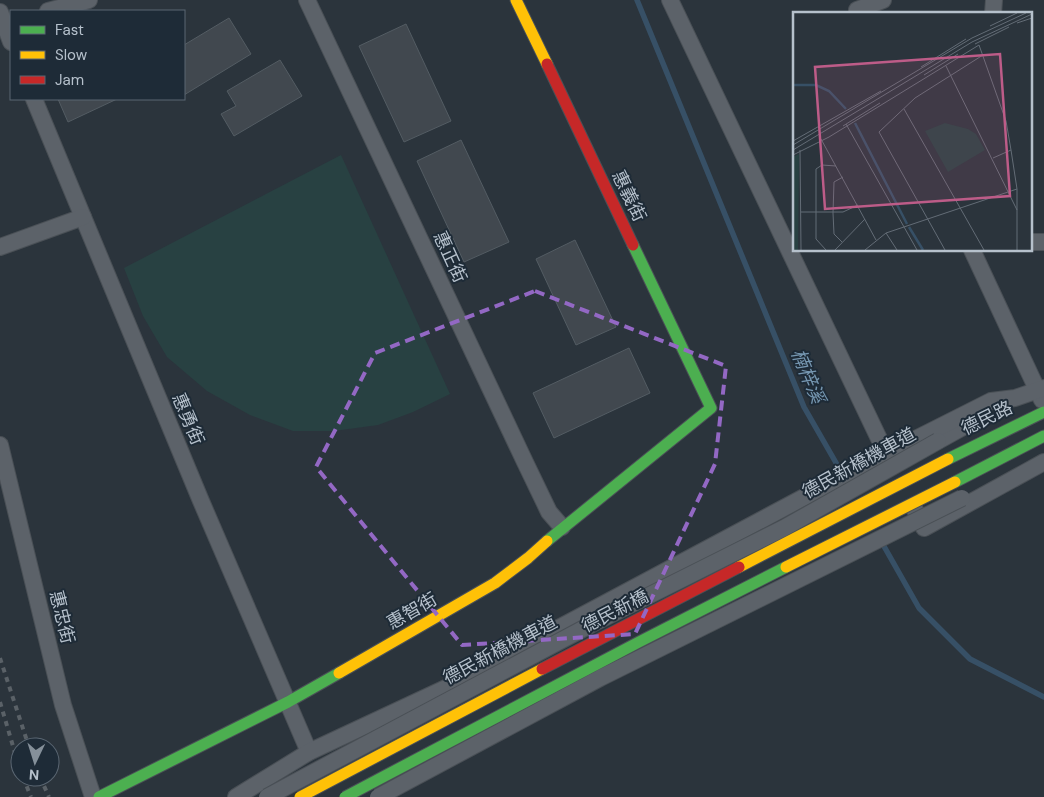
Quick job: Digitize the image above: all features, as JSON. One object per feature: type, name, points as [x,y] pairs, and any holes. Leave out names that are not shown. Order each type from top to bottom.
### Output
[{"type":"street","points":[[52,10],[89,0]]},
{"type":"street","name":"惠正街","points":[[307,0],[549,512],[562,527]]},
{"type":"street","name":"惠義街","points":[[516,0],[711,408]]},
{"type":"street","points":[[670,0],[886,454],[924,528],[1044,461]]},
{"type":"street","points":[[856,8],[882,0]]},
{"type":"street","points":[[4,20],[10,39]]},
{"type":"street","name":"惠勇街","points":[[34,100],[197,492],[309,752]]},
{"type":"street","points":[[0,247],[83,217]]},
{"type":"street","points":[[972,251],[1042,394]]},
{"type":"street","name":"德民路","points":[[1015,398],[1042,394]]},
{"type":"street","points":[[236,797],[309,752],[446,688],[870,462],[991,401],[1015,398]]},
{"type":"street","name":"德民新橋機車道","points":[[267,797],[592,624],[784,528],[1015,398]]},
{"type":"street","name":"惠智街","points":[[99,797],[288,702],[496,583],[528,558],[562,527],[711,408]]},
{"type":"street","name":"德民路","points":[[948,459],[1044,412]]},
{"type":"street","points":[[344,797],[639,642],[1044,436]]},
{"type":"street","name":"惠忠街","points":[[0,445],[63,705],[93,797]]},
{"type":"street","name":"德民新橋","points":[[300,797],[580,649],[948,459]]},
{"type":"street","points":[[378,797],[600,678],[962,498],[1044,461]]},
{"type":"highlighted area","points":[[535,291],[726,366],[715,464],[635,634],[462,645],[316,467],[375,353]]},
{"type":"green space","points":[[341,155],[450,394],[413,412],[378,425],[334,431],[293,431],[250,415],[207,391],[167,357],[143,316],[124,268]]},
{"type":"building","points":[[229,18],[251,54],[185,94],[185,44]]},
{"type":"building","points":[[406,24],[451,121],[404,142],[359,46]]},
{"type":"building","points":[[280,60],[302,96],[234,136],[221,114],[236,106],[227,91]]},
{"type":"building","points":[[58,100],[115,100],[68,122]]},
{"type":"building","points":[[461,140],[509,242],[464,262],[417,161]]},
{"type":"building","points":[[575,240],[616,327],[576,345],[536,259]]},
{"type":"building","points":[[629,348],[650,393],[554,438],[533,393]]},
{"type":"waterway","name":"楠梓溪","points":[[637,0],[804,407],[843,475]]},
{"type":"waterway","name":"楠梓溪","points":[[881,541],[919,608],[970,659],[1044,697]]},
{"type":"railway","points":[[0,658],[26,737]]},
{"type":"railway","points":[[0,702],[10,737]]},
{"type":"railway","points":[[27,787],[31,797]]},
{"type":"railway","points":[[44,787],[49,797]]},
{"type":"traffic: fast","points":[[547,541],[711,408],[633,245]]},
{"type":"traffic: fast","points":[[948,459],[1044,412]]},
{"type":"traffic: fast","points":[[955,482],[1044,436]]},
{"type":"traffic: fast","points":[[345,797],[786,567]]},
{"type":"traffic: fast","points":[[99,797],[288,702],[339,673]]},
{"type":"traffic: slow","points":[[516,0],[547,64]]},
{"type":"traffic: slow","points":[[739,567],[948,459]]},
{"type":"traffic: slow","points":[[786,567],[955,482]]},
{"type":"traffic: slow","points":[[339,673],[495,583],[547,541]]},
{"type":"traffic: slow","points":[[300,797],[542,669]]},
{"type":"traffic: jam","points":[[547,64],[633,245]]},
{"type":"traffic: jam","points":[[542,669],[739,567]]}]
